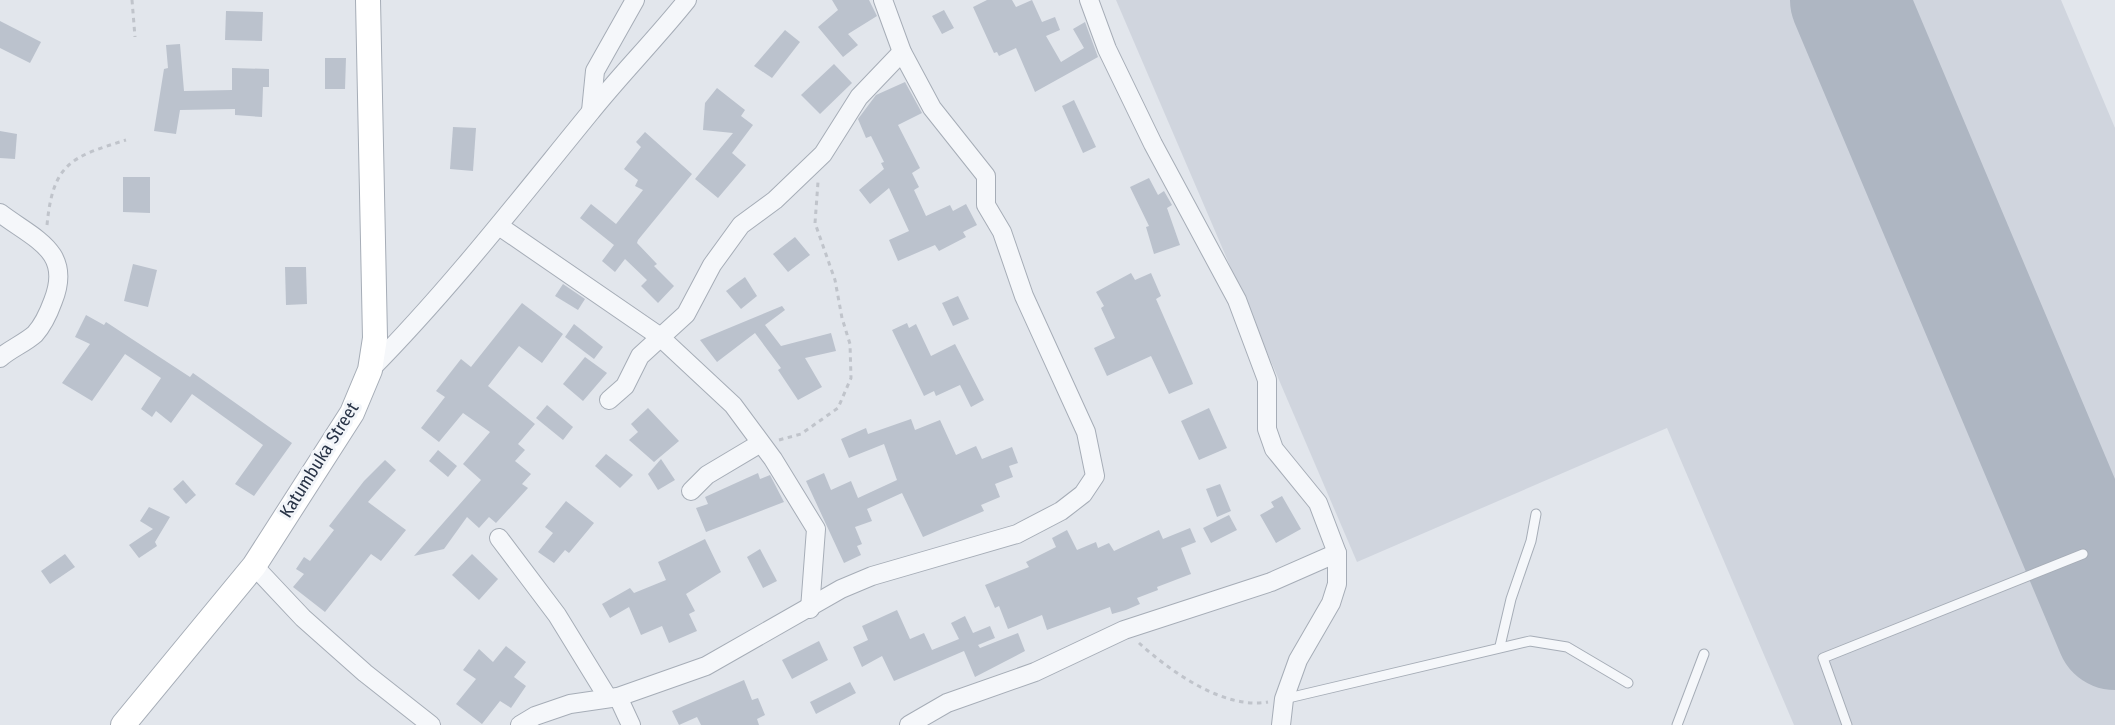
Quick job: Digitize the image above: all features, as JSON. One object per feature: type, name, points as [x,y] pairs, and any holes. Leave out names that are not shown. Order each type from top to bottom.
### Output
[{"type":"main road","name":"Katumbuka Street","points":[[123,725],[254,566],[352,413],[370,370],[375,338],[368,0]]},
{"type":"street","points":[[591,111],[595,71],[635,0]]},
{"type":"street","points":[[370,370],[408,331],[499,226],[591,111],[687,0]]},
{"type":"street","points":[[520,725],[535,716],[570,704],[613,697],[706,666],[810,609],[841,589],[872,576],[1017,534],[1076,500],[1095,476],[1086,432],[1024,296],[1002,232],[986,205],[986,176],[960,147],[932,108],[902,52],[883,0]]},
{"type":"street","points":[[1089,0],[1107,49],[1153,144],[1237,300],[1267,380],[1267,429],[1274,449],[1318,503],[1337,553],[1337,584],[1331,603],[1298,660],[1284,699],[1281,725]]},
{"type":"street","points":[[609,400],[625,386],[640,356],[659,336],[686,314],[712,265],[741,225],[775,200],[823,154],[859,97],[902,52]]},
{"type":"street","points":[[0,213],[46,246],[58,261],[60,275],[47,316],[34,334],[0,358]]},
{"type":"street","points":[[499,226],[659,336],[733,405],[795,493],[816,529],[810,609]]},
{"type":"street","points":[[691,491],[707,475],[759,444]]},
{"type":"street","points":[[499,538],[558,615],[632,725]]},
{"type":"street","points":[[909,725],[947,703],[1035,672],[1124,630],[1271,582],[1337,553]]},
{"type":"street","points":[[254,566],[321,634],[365,673],[431,725]]},
{"type":"lane","points":[[1500,646],[1510,599],[1531,541],[1536,514]]},
{"type":"lane","points":[[1847,725],[1822,658],[2083,554]]},
{"type":"lane","points":[[1284,699],[1500,646],[1530,641],[1567,648],[1628,683]]},
{"type":"lane","points":[[1677,725],[1704,654]]},
{"type":"path","points":[[132,0],[135,37]]},
{"type":"path","points":[[47,231],[49,209],[56,184],[65,166],[77,156],[126,140]]},
{"type":"path","points":[[759,444],[801,434],[820,421],[838,408],[851,378],[850,344],[839,308],[835,280],[815,223],[823,154]]},
{"type":"path","points":[[1124,630],[1165,663],[1208,690],[1253,705],[1284,699]]},
{"type":"shaded area","points":[[1116,0],[2061,0],[2115,128],[2115,725],[1794,725],[1667,428],[1357,562]]},
{"type":"building","points":[[832,0],[869,0],[877,16],[848,34],[858,45],[843,57],[818,27],[838,10]]},
{"type":"building","points":[[987,0],[1012,0],[1016,7],[1032,0],[1042,22],[1055,17],[1060,30],[1046,36],[1061,62],[1084,48],[1073,29],[1085,22],[1098,57],[1035,92],[1016,48],[999,56],[997,52],[994,53],[973,7]]},
{"type":"building","points":[[944,10],[954,28],[942,34],[932,16]]},
{"type":"building","points":[[226,11],[263,12],[262,41],[225,40]]},
{"type":"building","points":[[0,21],[41,42],[30,63],[0,48]]},
{"type":"building","points":[[785,30],[800,42],[772,78],[754,66]]},
{"type":"building","points":[[180,44],[184,91],[232,90],[232,68],[269,69],[269,87],[263,87],[262,117],[235,115],[235,109],[180,110],[176,134],[154,131],[164,69],[168,68],[166,45]]},
{"type":"building","points":[[325,58],[346,58],[345,89],[325,89]]},
{"type":"building","points":[[834,64],[852,83],[820,114],[801,95]]},
{"type":"building","points":[[905,82],[922,113],[898,125],[920,168],[912,173],[919,187],[914,190],[926,216],[950,205],[953,211],[966,204],[977,225],[963,232],[966,237],[939,251],[935,245],[898,261],[889,240],[909,231],[889,188],[870,204],[859,190],[884,169],[881,163],[884,162],[871,136],[866,138],[858,119],[876,95]]},
{"type":"building","points":[[717,88],[745,110],[741,116],[753,125],[732,153],[746,165],[718,198],[695,179],[733,133],[703,130],[705,103]]},
{"type":"building","points":[[1074,100],[1096,147],[1083,153],[1062,106]]},
{"type":"building","points":[[453,127],[476,128],[473,171],[450,169]]},
{"type":"building","points":[[0,131],[17,134],[15,159],[0,158]]},
{"type":"building","points":[[645,132],[692,174],[637,243],[657,264],[654,266],[674,286],[658,303],[641,286],[647,280],[625,259],[615,272],[602,261],[614,245],[580,218],[591,204],[616,224],[643,190],[635,186],[638,180],[624,169],[641,147],[636,142]]},
{"type":"building","points":[[123,177],[150,177],[150,213],[123,212]]},
{"type":"building","points":[[1149,178],[1158,195],[1164,191],[1172,205],[1167,208],[1180,245],[1154,254],[1146,227],[1149,226],[1130,187]]},
{"type":"building","points":[[795,237],[810,255],[788,272],[773,254]]},
{"type":"building","points":[[133,264],[157,270],[148,307],[124,301]]},
{"type":"building","points":[[285,267],[306,267],[307,304],[286,305]]},
{"type":"building","points":[[1131,273],[1135,280],[1151,273],[1161,296],[1156,299],[1193,384],[1169,394],[1151,356],[1107,376],[1094,348],[1115,338],[1101,308],[1104,306],[1096,292]]},
{"type":"building","points":[[745,277],[757,296],[741,309],[726,291]]},
{"type":"building","points":[[563,284],[585,299],[578,310],[555,296]]},
{"type":"building","points":[[958,296],[969,319],[953,326],[942,303]]},
{"type":"building","points":[[522,303],[563,334],[542,363],[519,346],[488,386],[535,424],[518,444],[525,450],[515,461],[531,474],[522,484],[528,488],[496,523],[489,517],[479,528],[467,517],[444,549],[414,556],[481,480],[463,464],[490,432],[463,413],[439,442],[421,428],[445,397],[436,391],[461,359],[471,367]]},
{"type":"building","points":[[782,306],[785,310],[765,325],[781,346],[831,333],[836,351],[805,358],[822,387],[798,400],[778,370],[781,368],[755,333],[717,362],[700,340]]},
{"type":"building","points":[[86,315],[104,325],[106,322],[190,377],[193,373],[292,443],[254,496],[235,484],[263,445],[192,394],[171,423],[156,411],[152,417],[141,409],[161,378],[125,354],[92,401],[62,383],[90,344],[75,337]]},
{"type":"building","points":[[907,323],[909,328],[916,324],[931,356],[955,344],[984,400],[971,407],[960,385],[936,396],[934,391],[924,396],[892,330]]},
{"type":"building","points":[[574,324],[603,347],[594,359],[565,337]]},
{"type":"building","points":[[585,357],[607,373],[583,401],[563,384]]},
{"type":"building","points":[[547,405],[573,427],[563,440],[536,418]]},
{"type":"building","points":[[648,408],[679,441],[654,462],[629,440],[638,432],[631,424]]},
{"type":"building","points":[[1209,408],[1227,448],[1199,460],[1181,421]]},
{"type":"building","points":[[911,419],[915,430],[940,420],[956,455],[976,446],[982,459],[1012,447],[1018,463],[1009,466],[1013,477],[995,484],[1000,497],[981,505],[984,511],[923,537],[902,493],[867,509],[872,521],[855,527],[862,544],[857,546],[861,555],[844,563],[806,481],[824,473],[831,490],[851,481],[858,498],[897,480],[884,444],[849,458],[841,439],[866,428],[868,434]]},
{"type":"building","points":[[438,450],[457,466],[448,477],[429,461]]},
{"type":"building","points":[[606,454],[633,475],[620,488],[595,466]]},
{"type":"building","points":[[661,459],[675,480],[658,490],[648,474]]},
{"type":"building","points":[[385,460],[396,470],[368,502],[406,530],[381,561],[371,554],[325,612],[293,587],[304,574],[296,569],[304,557],[310,561],[334,530],[329,526],[364,481]]},
{"type":"building","points":[[758,473],[760,479],[770,475],[784,502],[706,532],[696,508],[708,504],[705,497]]},
{"type":"building","points":[[183,480],[196,495],[186,504],[173,489]]},
{"type":"building","points":[[1220,484],[1231,511],[1217,517],[1206,489]]},
{"type":"building","points":[[1282,496],[1301,529],[1276,543],[1260,515],[1274,507],[1271,502]]},
{"type":"building","points":[[566,501],[594,523],[569,553],[565,550],[554,563],[538,552],[553,533],[545,527]]},
{"type":"building","points":[[149,507],[170,517],[155,542],[157,546],[139,558],[129,545],[153,529],[140,521]]},
{"type":"building","points":[[1229,515],[1237,530],[1211,543],[1203,528]]},
{"type":"building","points":[[1190,528],[1196,542],[1181,548],[1191,574],[1157,587],[1158,590],[1137,598],[1140,604],[1112,614],[1110,607],[1047,630],[1042,615],[1008,629],[999,606],[995,608],[985,585],[1029,567],[1026,562],[1056,547],[1052,538],[1067,530],[1077,550],[1096,542],[1098,548],[1109,543],[1114,551],[1159,530],[1163,539]]},
{"type":"building","points":[[705,539],[721,572],[686,594],[695,611],[689,614],[697,631],[669,643],[662,626],[641,635],[629,607],[610,618],[602,604],[630,588],[634,593],[666,580],[658,562]]},
{"type":"building","points":[[760,549],[777,581],[763,588],[747,557]]},
{"type":"building","points":[[65,554],[75,567],[50,584],[41,571]]},
{"type":"building","points":[[472,554],[498,579],[479,600],[452,575]]},
{"type":"building","points":[[897,610],[910,639],[924,633],[932,650],[959,639],[951,623],[965,616],[973,633],[990,626],[995,638],[978,645],[980,648],[1018,633],[1025,651],[975,677],[964,651],[894,681],[882,656],[862,667],[853,647],[868,640],[862,626]]},
{"type":"building","points":[[819,641],[828,660],[792,679],[782,660]]},
{"type":"building","points":[[506,646],[526,662],[514,677],[526,686],[511,708],[500,701],[482,724],[456,704],[476,679],[463,670],[479,649],[493,662]]},
{"type":"building","points":[[744,680],[752,700],[758,698],[765,715],[757,719],[759,725],[701,725],[697,717],[679,725],[672,711]]},
{"type":"building","points":[[850,682],[856,693],[816,714],[810,702]]},
{"type":"runway","points":[[1849,0],[2115,631]]}]
